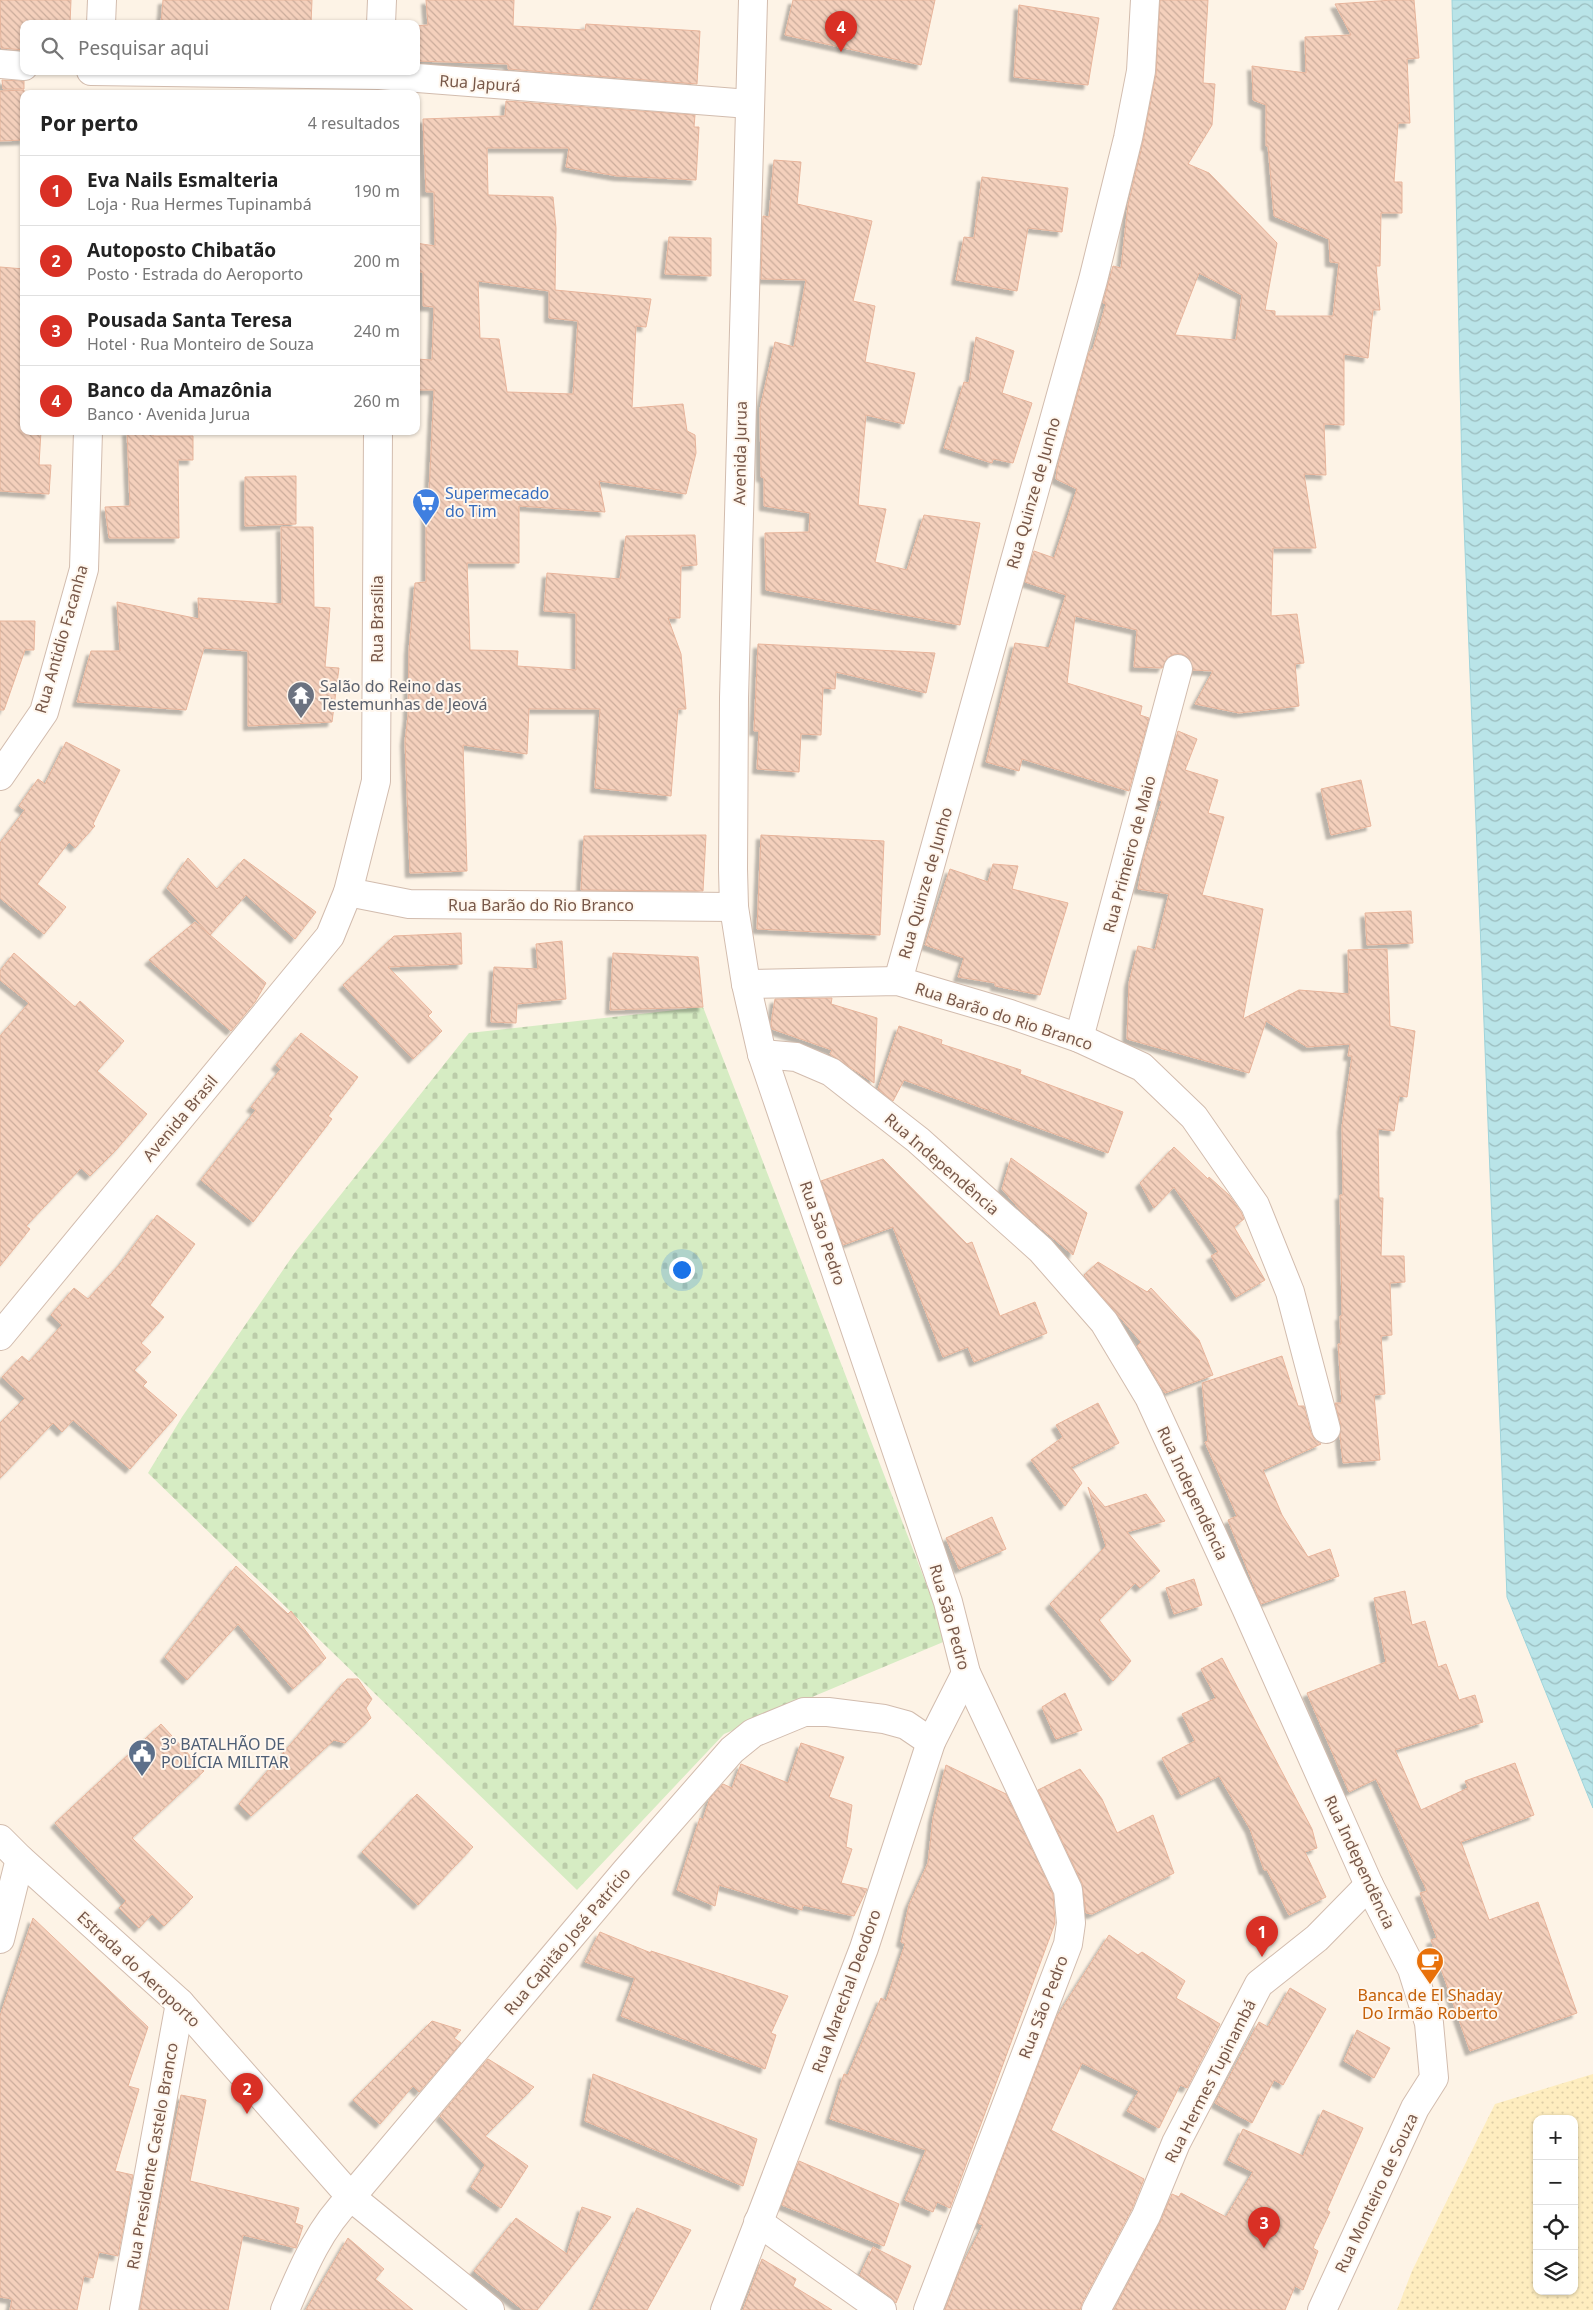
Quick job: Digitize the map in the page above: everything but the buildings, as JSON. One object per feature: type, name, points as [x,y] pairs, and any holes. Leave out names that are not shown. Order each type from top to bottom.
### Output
[{"type":"street","points":[[101,20],[102,0]]},
{"type":"street","points":[[381,20],[382,0]]},
{"type":"street","name":"Avenida Jurua","points":[[734,907],[734,698],[753,0]]},
{"type":"street","name":"Rua Quinze de Junho","points":[[898,981],[1093,280],[1126,148],[1141,71],[1145,0]]},
{"type":"street","points":[[0,64],[20,66]]},
{"type":"street","points":[[98,75],[98,90]]},
{"type":"street","name":"Rua Japurá","points":[[203,75],[379,80],[749,104]]},
{"type":"street","name":"Rua Antidio Facanha","points":[[0,776],[44,712],[84,569],[88,435]]},
{"type":"street","name":"Rua Brasília","points":[[348,892],[376,781],[378,435]]},
{"type":"street","name":"Rua Primeiro de Maio","points":[[1079,1038],[1178,669]]},
{"type":"street","name":"Rua Barão do Rio Branco","points":[[348,892],[409,904],[734,907]]},
{"type":"street","name":"Avenida Brasil","points":[[0,1336],[330,936],[348,892]]},
{"type":"street","name":"Rua São Pedro","points":[[734,907],[746,984],[762,1054],[948,1602],[966,1673],[1068,1890],[1071,1923],[1068,1944],[928,2310]]},
{"type":"street","name":"Rua Barão do Rio Branco","points":[[746,984],[898,981],[1010,1014],[1079,1038],[1142,1068],[1194,1117],[1255,1205],[1290,1292],[1326,1429]]},
{"type":"street","name":"Rua Independência","points":[[762,1054],[796,1057],[831,1072],[918,1140],[1041,1250],[1104,1322],[1149,1397],[1246,1608],[1368,1885],[1412,1969],[1429,2023],[1434,2078]]},
{"type":"street","name":"Rua Marechal Deodoro","points":[[725,2310],[864,1948],[930,1742],[966,1673]]},
{"type":"street","name":"Rua Capitão José Patrício","points":[[285,2310],[306,2261],[337,2210],[351,2197],[619,1878],[732,1750],[753,1733],[804,1712],[828,1712],[884,1719],[906,1725],[930,1742]]},
{"type":"street","name":"Estrada do Aeroporto","points":[[0,1839],[180,2003],[351,2197],[490,2310]]},
{"type":"street","points":[[0,1939],[20,1859]]},
{"type":"street","name":"Rua Hermes Tupinambá","points":[[1096,2310],[1146,2216],[1176,2143],[1259,1984],[1318,1938],[1368,1885]]},
{"type":"street","name":"Rua Presidente Castelo Branco","points":[[124,2310],[180,2003]]},
{"type":"street","name":"Rua Monteiro de Souza","points":[[1322,2310],[1415,2108],[1434,2078]]},
{"type":"street","points":[[758,2222],[882,2310]]},
{"type":"sand","points":[[1593,2074],[1593,2310],[1397,2310],[1412,2271],[1495,2104]]},
{"type":"green space","points":[[703,1007],[948,1640],[724,1734],[577,1890],[148,1473],[182,1417],[296,1251],[469,1033]]},
{"type":"water","points":[[1452,0],[1593,0],[1593,1808],[1507,1597],[1462,474]]},
{"type":"place","name":"Banco da Amazônia","points":[[841,52]]},
{"type":"place","name":"Supermecado do Tim","points":[[426,526]]},
{"type":"place","name":"Salão do Reino das Testemunhas de Jeová","points":[[301,719]]},
{"type":"place","name":"3º BATALHÃO DE POLÍCIA MILITAR","points":[[142,1777]]},
{"type":"place","name":"Eva Nails Esmalteria","points":[[1262,1957]]},
{"type":"place","name":"Banca de El Shaday Do Irmão Roberto","points":[[1430,1985]]},
{"type":"place","name":"Autoposto Chibatão","points":[[247,2114]]},
{"type":"place","name":"Pousada Santa Teresa","points":[[1264,2248]]}]
